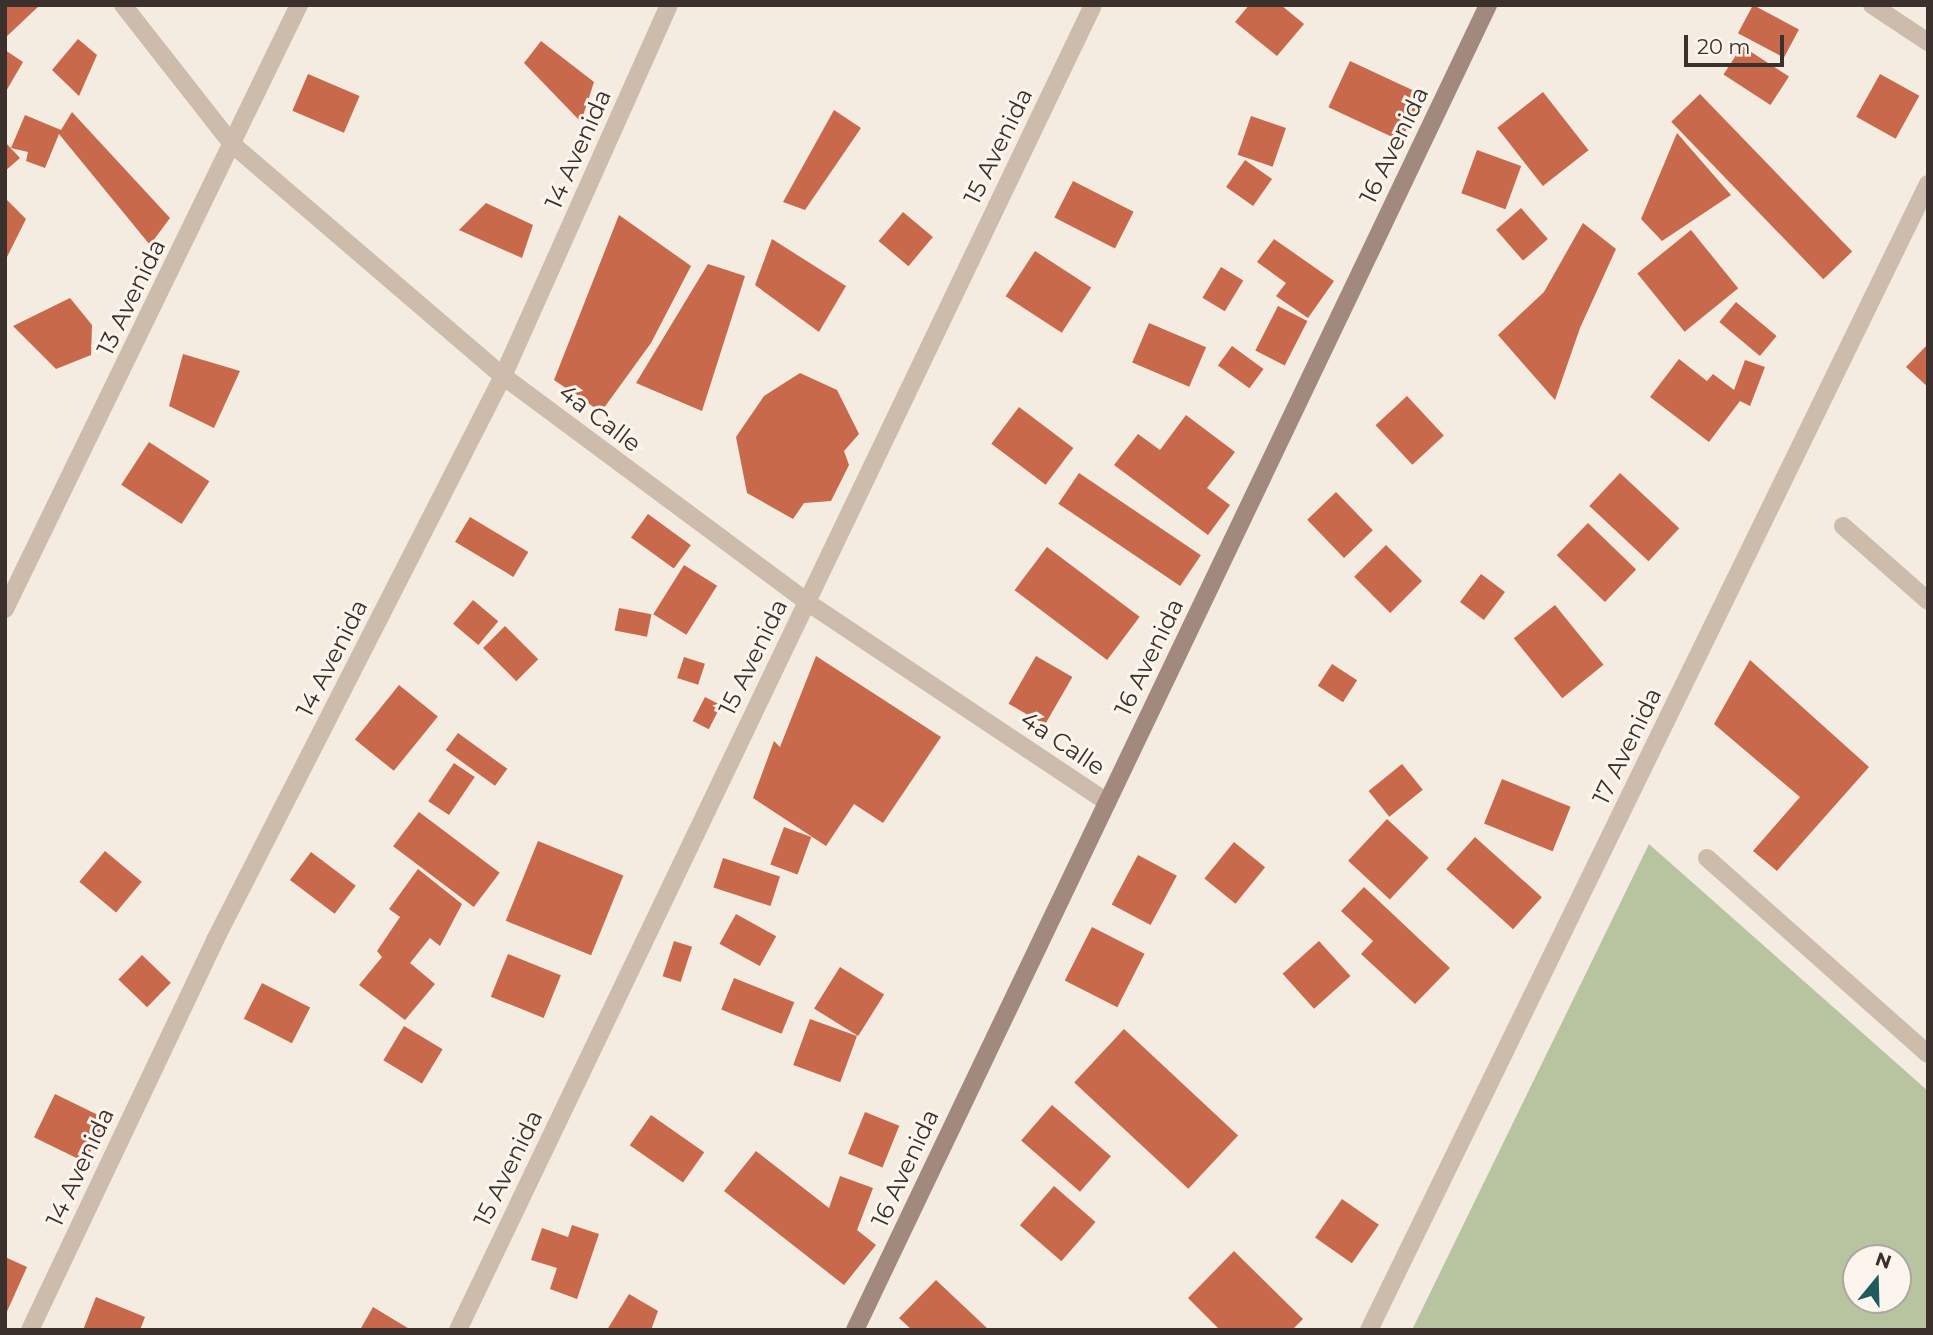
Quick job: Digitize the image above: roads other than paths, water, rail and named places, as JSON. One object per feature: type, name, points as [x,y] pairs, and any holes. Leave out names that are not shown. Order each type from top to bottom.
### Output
[{"type":"main road","name":"16 Avenida","points":[[855,1330],[1488,5]]},
{"type":"street","name":"4a Calle","points":[[123,5],[232,145],[503,376],[807,602],[1107,802]]},
{"type":"street","name":"13 Avenida","points":[[5,609],[299,5]]},
{"type":"street","name":"14 Avenida","points":[[30,1330],[215,940],[503,376],[669,5]]},
{"type":"street","name":"15 Avenida","points":[[458,1330],[1093,5]]},
{"type":"street","points":[[1872,5],[1928,43]]},
{"type":"street","name":"17 Avenida","points":[[1369,1330],[1928,184]]},
{"type":"street","points":[[1843,526],[1928,601]]},
{"type":"street","points":[[1707,858],[1928,1054]]}]
